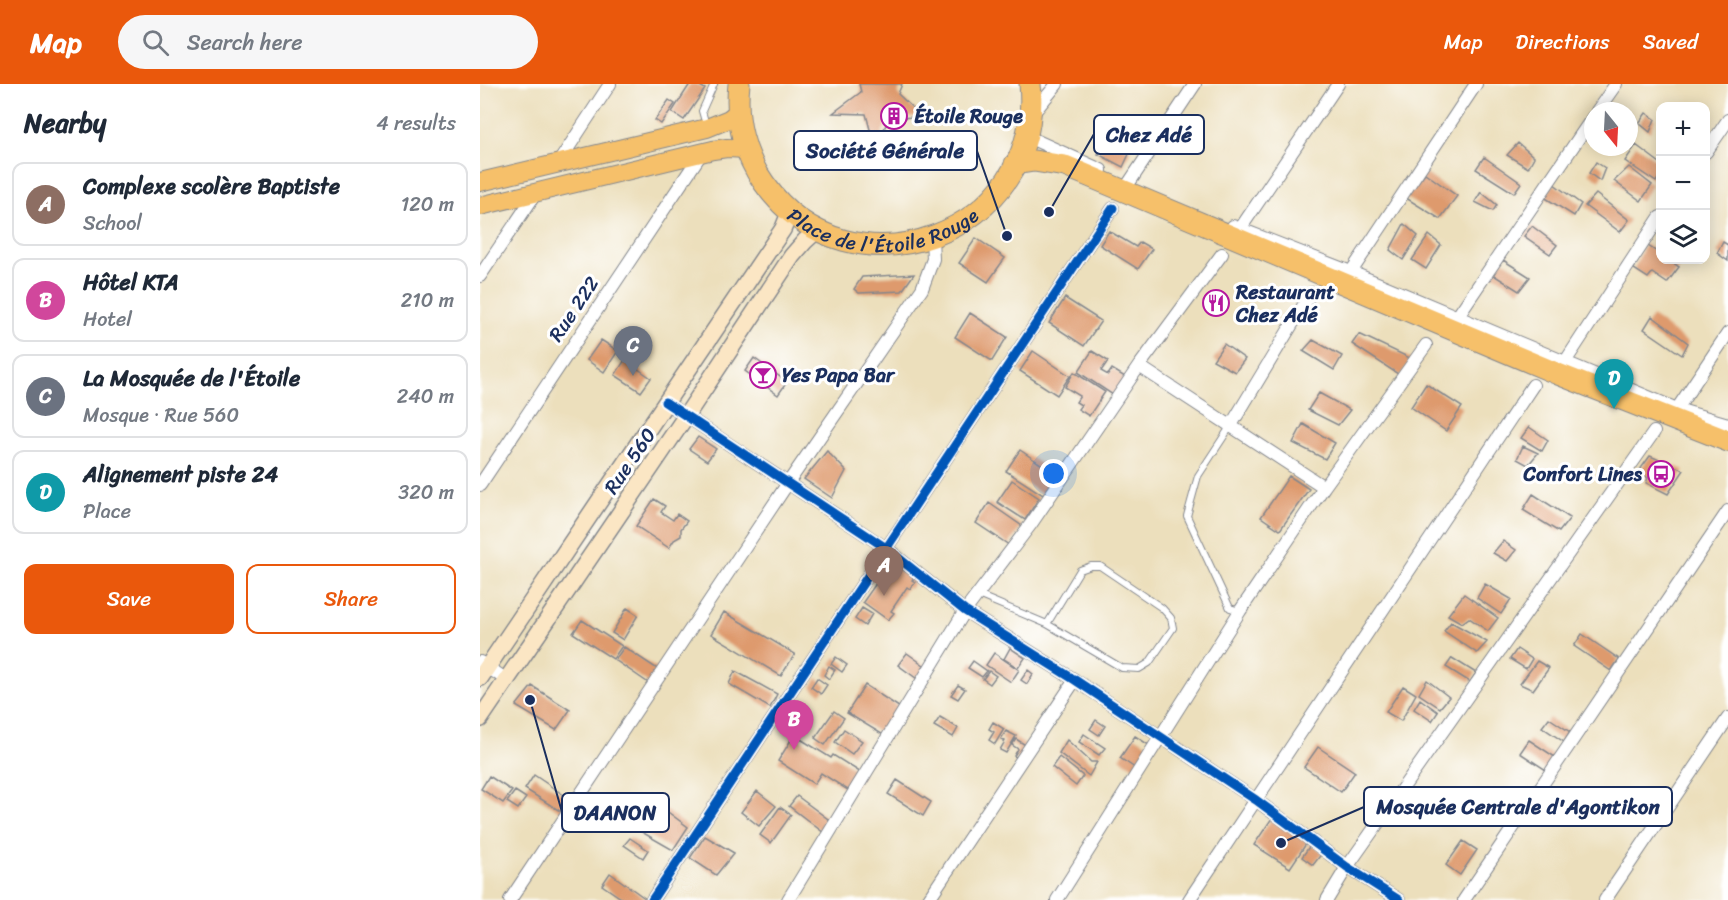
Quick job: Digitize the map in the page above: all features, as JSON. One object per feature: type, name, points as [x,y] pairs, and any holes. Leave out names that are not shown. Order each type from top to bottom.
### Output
[{"type":"highway","name":"Place de l'Étoile Rouge","points":[[739,84],[738,112],[746,149],[762,181],[773,195],[790,212],[817,230],[842,240],[874,245],[906,244],[932,238],[957,226],[980,210],[999,190],[1016,164],[1028,126],[1030,84]]},
{"type":"highway","points":[[1016,164],[1034,161],[1065,166],[1558,374],[1728,441]]},
{"type":"main road","points":[[480,182],[707,129],[729,119],[738,112]]},
{"type":"main road","points":[[480,206],[727,148],[746,149]]},
{"type":"main road","name":"Rue 560","points":[[482,669],[783,229],[790,212]]},
{"type":"main road","name":"Rue 560","points":[[480,719],[792,256],[817,230]]},
{"type":"street","points":[[557,165],[610,84]]},
{"type":"street","points":[[1058,84],[1028,126],[1129,183],[1351,272],[1677,409],[1728,424]]},
{"type":"street","points":[[1129,183],[1196,84]]},
{"type":"street","points":[[1240,229],[1338,84]]},
{"type":"street","points":[[1351,272],[1476,84]]},
{"type":"street","points":[[1603,102],[1616,84]]},
{"type":"street","points":[[1710,146],[1728,120]]},
{"type":"street","points":[[1457,317],[1584,130]]},
{"type":"street","name":"Rue 222","points":[[480,485],[701,154]]},
{"type":"street","points":[[480,276],[536,193]]},
{"type":"street","points":[[652,900],[1113,208]]},
{"type":"street","points":[[1565,362],[1656,223]]},
{"type":"street","points":[[510,900],[788,483],[922,289],[933,259],[932,238]]},
{"type":"street","points":[[788,900],[965,611],[1031,524],[1140,366],[1222,254]]},
{"type":"street","points":[[1230,427],[1311,293]]},
{"type":"street","points":[[1677,409],[1728,333]]},
{"type":"street","points":[[1057,900],[1240,611],[1324,487],[1426,345]]},
{"type":"street","points":[[1140,366],[1324,487]]},
{"type":"street","points":[[1189,900],[1533,385]]},
{"type":"street","points":[[665,402],[886,548],[965,611],[1075,680],[1256,800],[1347,867],[1399,900]]},
{"type":"street","points":[[1327,900],[1347,867],[1654,432]]},
{"type":"street","points":[[1464,900],[1728,511]]},
{"type":"street","points":[[482,669],[507,680]]},
{"type":"street","points":[[928,900],[1075,680]]},
{"type":"street","points":[[1605,900],[1728,718]]},
{"type":"lane","points":[[707,129],[702,111],[714,84]]},
{"type":"lane","points":[[1230,427],[1198,476],[1187,516],[1230,608],[1240,611]]},
{"type":"lane","points":[[978,595],[1047,624],[1122,668],[1139,669],[1149,663],[1173,628],[1171,618],[1162,608],[1100,566],[1090,566],[1080,570],[1047,624]]},
{"type":"building","points":[[690,84],[697,84],[705,89],[684,120],[672,112]]},
{"type":"building","name":"Étoile Rouge","points":[[859,84],[902,84],[898,94],[922,117],[889,118],[875,149],[866,114],[833,113],[861,92]]},
{"type":"building","points":[[669,100],[675,104],[661,124],[655,120]]},
{"type":"building","points":[[1646,113],[1655,119],[1650,132],[1639,123]]},
{"type":"building","points":[[1111,134],[1123,140],[1121,146],[1131,150],[1123,167],[1098,154]]},
{"type":"building","points":[[1518,143],[1534,157],[1528,168],[1507,155]]},
{"type":"building","points":[[1638,146],[1656,160],[1656,182],[1625,161],[1628,156],[1638,156]]},
{"type":"building","points":[[1484,157],[1521,183],[1514,193],[1476,169]]},
{"type":"building","points":[[1596,162],[1605,168],[1600,181],[1589,173]]},
{"type":"building","points":[[1629,167],[1652,185],[1641,201],[1614,181]]},
{"type":"building","points":[[1425,173],[1457,196],[1440,219],[1406,198]]},
{"type":"building","points":[[1554,184],[1581,204],[1574,216],[1544,197]]},
{"type":"building","points":[[1481,192],[1497,205],[1493,211],[1475,202]]},
{"type":"building","points":[[1596,194],[1629,220],[1620,232],[1585,206]]},
{"type":"building","points":[[1404,224],[1418,236],[1403,260],[1390,250]]},
{"type":"building","points":[[1532,226],[1557,245],[1550,254],[1524,236]]},
{"type":"building","points":[[1109,231],[1136,247],[1140,242],[1152,249],[1138,269],[1100,245]]},
{"type":"building","points":[[1429,235],[1441,245],[1426,269],[1412,260]]},
{"type":"building","points":[[976,238],[1005,258],[988,282],[959,263]]},
{"type":"building","points":[[1723,242],[1728,245],[1728,261],[1717,253]]},
{"type":"building","points":[[1645,244],[1656,251],[1656,264],[1675,264],[1679,267],[1667,283],[1652,273],[1648,278],[1634,269]]},
{"type":"building","points":[[1503,260],[1530,277],[1519,291],[1492,274]]},
{"type":"building","points":[[914,274],[902,291],[859,293],[854,289],[862,277]]},
{"type":"building","points":[[1065,298],[1101,321],[1084,346],[1049,323]]},
{"type":"building","points":[[970,313],[1007,337],[992,361],[955,337]]},
{"type":"building","points":[[1652,316],[1688,343],[1682,355],[1644,329]]},
{"type":"building","points":[[1359,334],[1412,359],[1401,376],[1352,344]]},
{"type":"building","points":[[601,340],[618,351],[604,372],[587,360]]},
{"type":"building","points":[[1313,340],[1342,356],[1334,370],[1303,351]]},
{"type":"building","points":[[1224,344],[1245,359],[1235,372],[1213,360]]},
{"type":"building","points":[[1033,351],[1070,376],[1057,395],[1020,371]]},
{"type":"building","points":[[1092,351],[1108,361],[1101,371],[1108,375],[1112,369],[1125,377],[1113,395],[1078,372]]},
{"type":"building","points":[[754,358],[787,382],[778,395],[745,371]]},
{"type":"building","points":[[625,360],[651,378],[641,392],[615,375]]},
{"type":"building","points":[[1074,372],[1105,392],[1089,416],[1078,409],[1081,405],[1076,402],[1080,396],[1065,387]]},
{"type":"building","points":[[1426,384],[1462,407],[1446,431],[1411,407]]},
{"type":"building","points":[[1319,393],[1350,410],[1338,425],[1308,410]]},
{"type":"building","points":[[1303,424],[1335,443],[1325,459],[1293,443]]},
{"type":"building","points":[[1529,427],[1548,440],[1542,451],[1521,438]]},
{"type":"building","points":[[698,437],[716,449],[707,461],[689,449]]},
{"type":"building","points":[[1523,446],[1538,453],[1528,465],[1517,459]]},
{"type":"building","points":[[1020,450],[1057,475],[1043,495],[1006,471]]},
{"type":"building","points":[[827,451],[846,471],[832,498],[804,479]]},
{"type":"building","points":[[1650,456],[1684,470],[1668,494],[1646,483],[1648,478],[1639,471]]},
{"type":"building","points":[[1289,476],[1309,489],[1280,530],[1261,517]]},
{"type":"building","points":[[1012,480],[1039,498],[1025,520],[997,502]]},
{"type":"building","points":[[1533,494],[1570,518],[1559,532],[1523,510]]},
{"type":"building","points":[[654,499],[665,506],[661,512],[673,520],[677,514],[687,521],[681,529],[681,536],[674,540],[669,548],[636,526]]},
{"type":"building","points":[[989,503],[1022,526],[1009,545],[976,523]]},
{"type":"building","points":[[1503,541],[1516,550],[1507,561],[1493,553]]},
{"type":"building","points":[[891,562],[914,577],[912,580],[915,582],[910,589],[907,587],[891,611],[894,613],[888,620],[863,602]]},
{"type":"building","points":[[1485,584],[1511,599],[1501,614],[1477,598]]},
{"type":"building","points":[[1464,594],[1498,618],[1488,631],[1469,618],[1462,623],[1448,615]]},
{"type":"building","points":[[627,608],[638,615],[623,640],[612,633]]},
{"type":"building","points":[[862,608],[872,614],[865,626],[855,619]]},
{"type":"building","points":[[724,612],[795,654],[781,676],[711,634]]},
{"type":"building","points":[[582,620],[622,646],[613,659],[573,633]]},
{"type":"building","points":[[1451,622],[1487,642],[1477,653],[1444,631]]},
{"type":"building","points":[[1582,634],[1619,659],[1611,671],[1574,646]]},
{"type":"building","points":[[624,647],[659,670],[650,684],[615,660]]},
{"type":"building","points":[[1010,648],[1025,658],[1018,668],[1004,659]]},
{"type":"building","points":[[1517,649],[1532,659],[1526,669],[1510,659]]},
{"type":"building","points":[[907,653],[928,668],[920,681],[898,665]]},
{"type":"building","points":[[994,653],[1019,670],[1011,682],[986,665]]},
{"type":"building","points":[[836,657],[847,665],[842,672],[831,664]]},
{"type":"building","points":[[1452,658],[1476,673],[1470,682],[1446,667]]},
{"type":"building","points":[[973,661],[987,671],[982,677],[968,668]]},
{"type":"building","points":[[1537,661],[1549,668],[1533,690],[1520,684]]},
{"type":"building","points":[[829,666],[835,670],[829,679],[824,675]]},
{"type":"building","points":[[1028,670],[1033,674],[1027,684],[1021,680]]},
{"type":"building","points":[[735,671],[777,694],[770,708],[729,684]]},
{"type":"building","points":[[989,671],[996,676],[990,684],[983,679]]},
{"type":"building","points":[[817,678],[827,685],[821,694],[811,687]]},
{"type":"building","points":[[1427,680],[1449,697],[1440,708],[1419,694]]},
{"type":"building","points":[[865,685],[902,709],[885,736],[847,713]]},
{"type":"building","points":[[958,685],[965,689],[958,699],[951,695]]},
{"type":"building","points":[[532,686],[570,710],[556,730],[516,706]]},
{"type":"building","points":[[1403,686],[1416,694],[1401,721],[1386,712]]},
{"type":"building","points":[[1420,699],[1438,712],[1432,721],[1414,709]]},
{"type":"building","points":[[834,711],[844,718],[825,745],[815,738]]},
{"type":"building","points":[[940,717],[958,728],[953,737],[934,726]]},
{"type":"building","points":[[1549,718],[1570,732],[1564,742],[1542,727]]},
{"type":"building","points":[[1096,720],[1105,726],[1099,735],[1090,729]]},
{"type":"building","points":[[993,722],[1004,729],[995,744],[989,740],[994,732],[989,729]]},
{"type":"building","points":[[844,729],[862,741],[852,754],[835,742]]},
{"type":"building","points":[[1006,731],[1016,736],[1006,753],[1000,750],[1005,741],[1001,739]]},
{"type":"building","points":[[1084,734],[1105,748],[1099,755],[1079,742]]},
{"type":"building","points":[[794,735],[831,758],[833,755],[863,774],[851,792],[821,773],[814,784],[778,761]]},
{"type":"building","points":[[1135,736],[1149,745],[1135,768],[1120,758]]},
{"type":"building","points":[[1016,739],[1027,746],[1019,759],[1014,756],[1018,749],[1012,745]]},
{"type":"building","points":[[1067,740],[1091,762],[1097,762],[1089,776],[1059,753]]},
{"type":"building","points":[[1529,740],[1558,759],[1549,772],[1520,753]]},
{"type":"building","points":[[1318,747],[1355,772],[1341,792],[1304,767]]},
{"type":"building","points":[[1059,757],[1083,776],[1076,786],[1052,767]]},
{"type":"building","points":[[534,775],[571,800],[563,813],[525,789]]},
{"type":"building","points":[[489,776],[512,791],[503,803],[481,789]]},
{"type":"building","points":[[897,780],[931,802],[923,816],[888,794]]},
{"type":"building","points":[[515,791],[526,798],[518,809],[507,802]]},
{"type":"building","points":[[757,791],[776,806],[759,826],[741,812]]},
{"type":"building","points":[[797,796],[832,822],[824,833],[789,806]]},
{"type":"building","points":[[653,801],[688,827],[673,850],[633,827]]},
{"type":"building","points":[[780,807],[791,815],[771,843],[760,835]]},
{"type":"building","points":[[1272,818],[1308,841],[1290,868],[1254,845]]},
{"type":"building","points":[[705,836],[734,853],[716,875],[690,858]]},
{"type":"building","points":[[630,838],[648,850],[643,858],[624,845]]},
{"type":"building","points":[[1463,841],[1477,850],[1460,875],[1446,865]]},
{"type":"building","points":[[1311,844],[1323,852],[1313,865],[1302,857]]},
{"type":"building","points":[[610,873],[646,899],[624,900],[602,885]]},
{"type":"cycle path","points":[[652,900],[1113,208]]},
{"type":"cycle path","points":[[665,402],[886,548],[965,611],[1075,680],[1256,800],[1347,867],[1399,900]]},
{"type":"place","name":"Étoile Rouge","points":[[894,116]]},
{"type":"place","name":"Chez Adé","points":[[1049,212]]},
{"type":"place","name":"Société Générale","points":[[1007,236]]},
{"type":"place","name":"Restaurant Chez Adé","points":[[1216,303]]},
{"type":"place","name":"Yes Papa Bar","points":[[763,375]]},
{"type":"place","name":"La Mosquée de l'Étoile","points":[[633,376]]},
{"type":"place","name":"Alignement piste 24","points":[[1614,409]]},
{"type":"place","name":"Confort Lines","points":[[1661,474]]},
{"type":"place","name":"Complexe scolère Baptiste","points":[[884,596]]},
{"type":"place","name":"DAANON","points":[[530,700]]},
{"type":"place","name":"Hôtel KTA","points":[[794,750]]},
{"type":"place","name":"Mosquée Centrale d'Agontikon","points":[[1281,843]]}]
